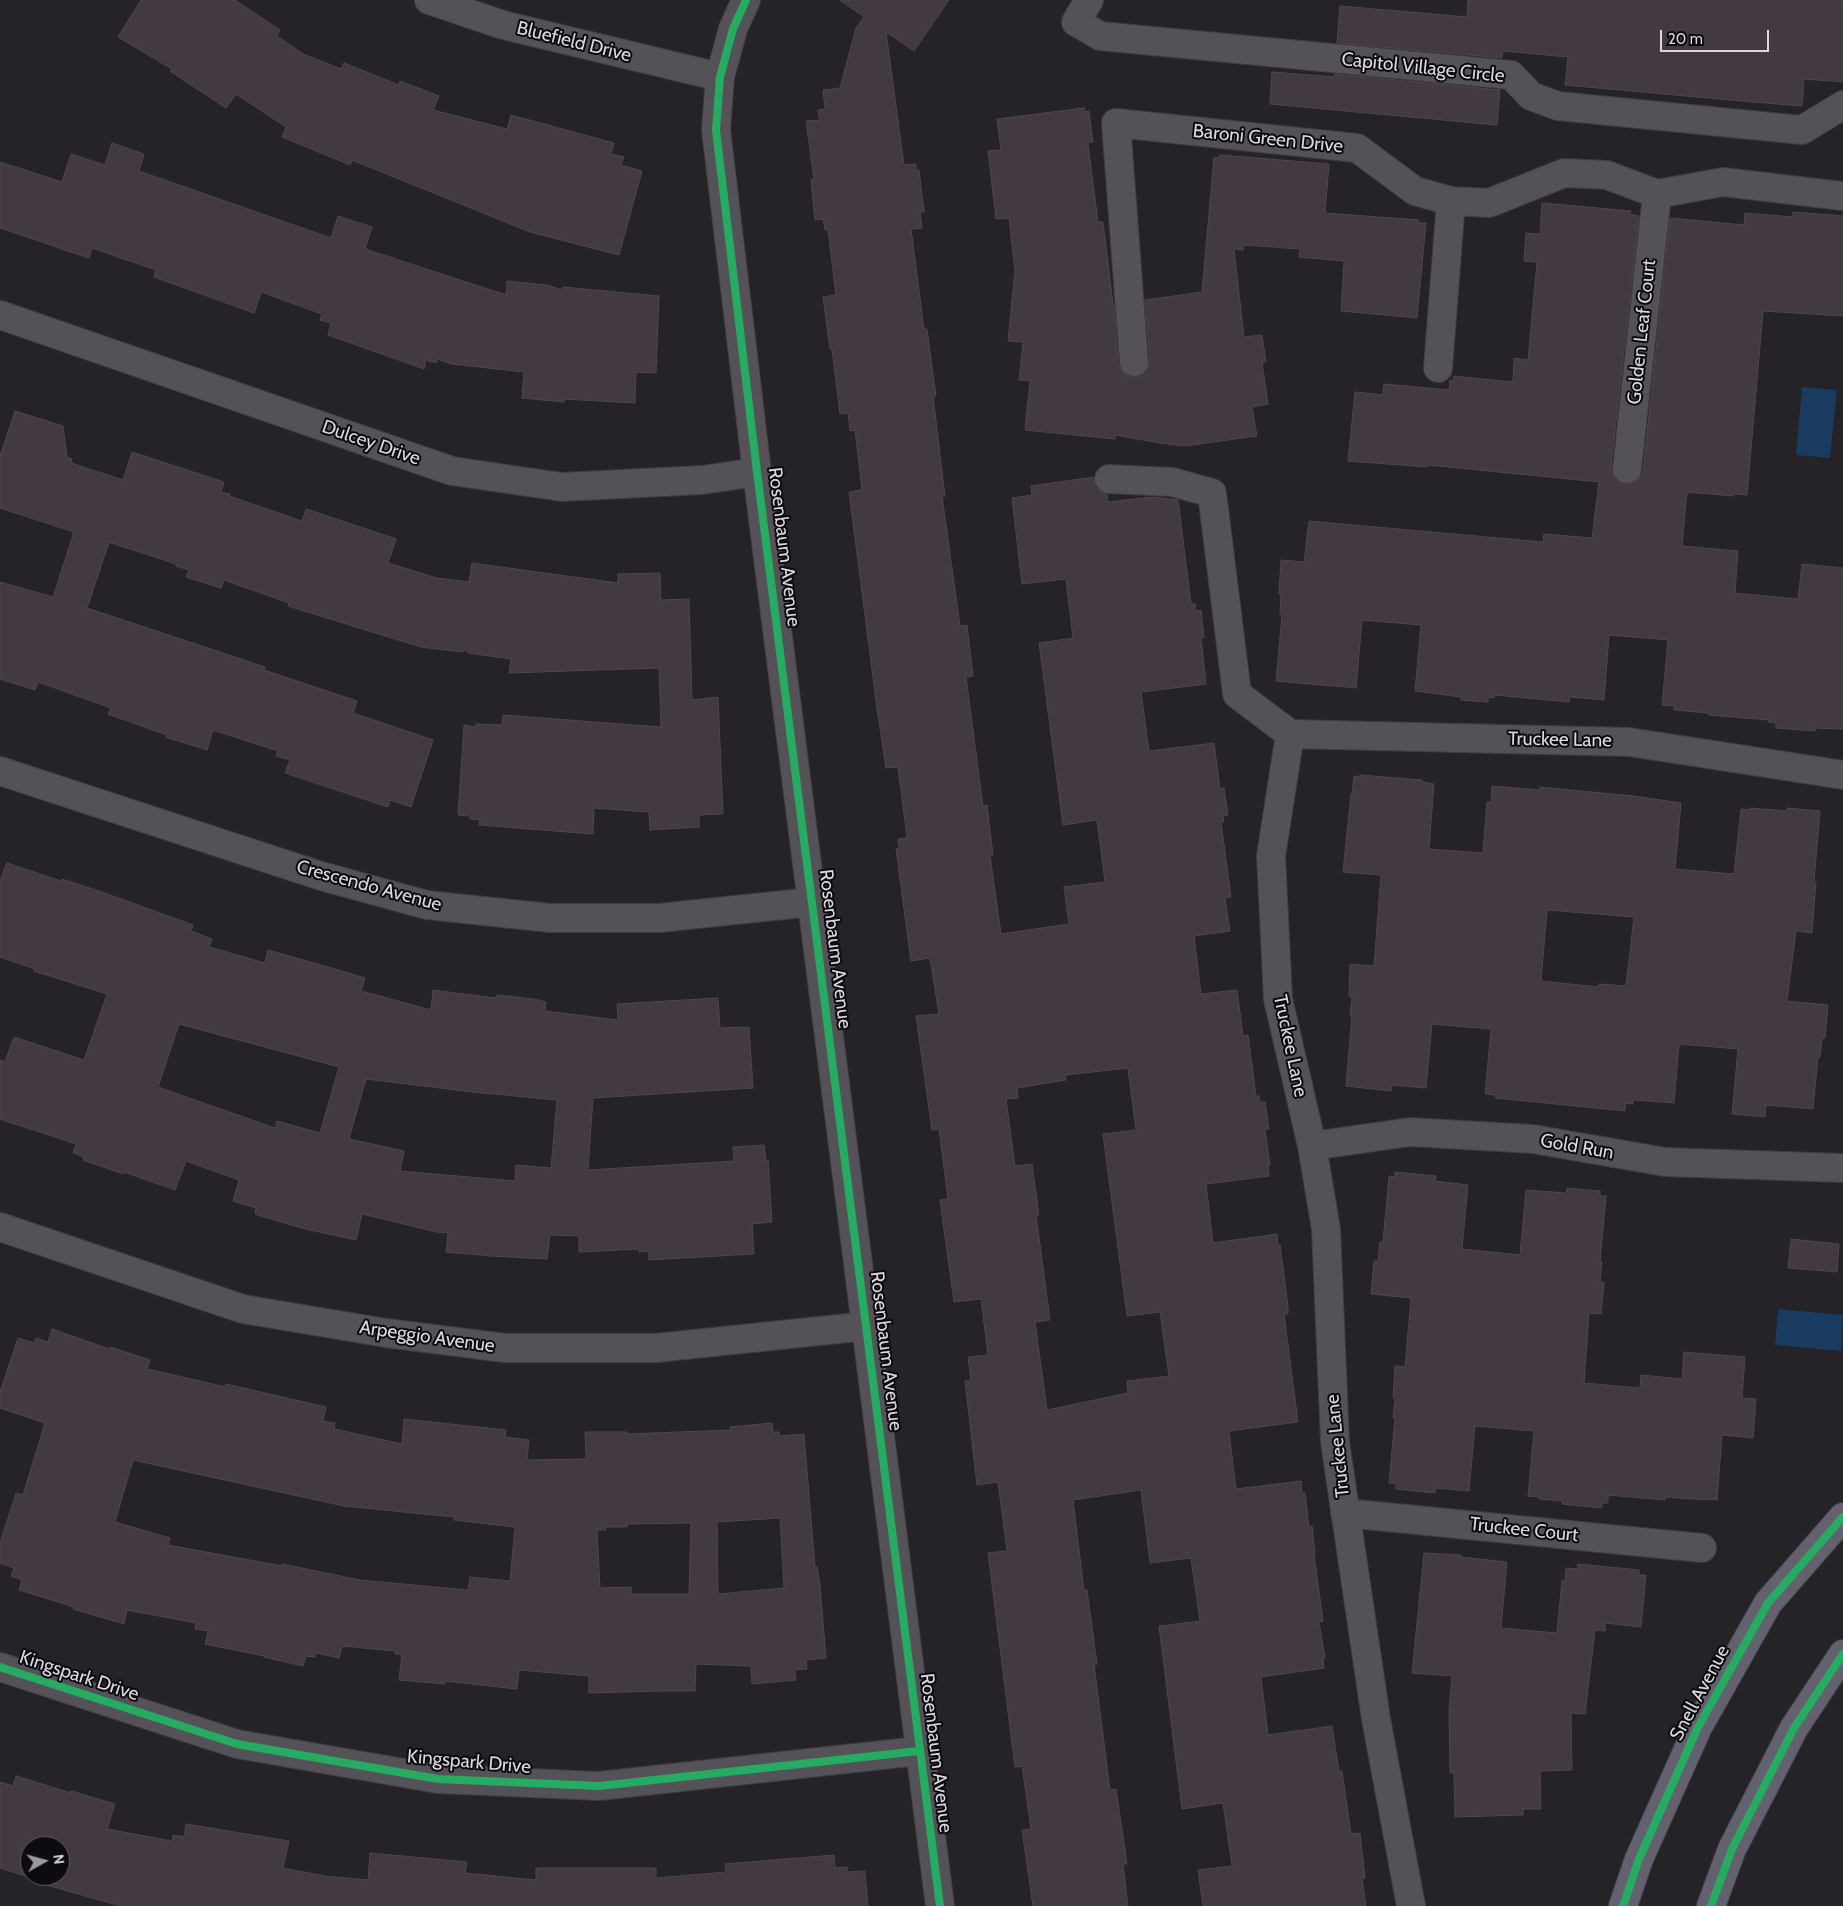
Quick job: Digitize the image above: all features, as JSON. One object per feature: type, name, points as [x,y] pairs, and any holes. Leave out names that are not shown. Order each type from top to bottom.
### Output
[{"type":"main road","name":"Snell Avenue","points":[[1623,1906],[1639,1859],[1702,1719],[1768,1603],[1843,1517]]},
{"type":"main road","points":[[1711,1906],[1732,1849],[1794,1728],[1843,1654]]},
{"type":"street","name":"Bluefield Drive","points":[[429,0],[503,25],[720,77]]},
{"type":"street","name":"Rosenbaum Avenue","points":[[746,0],[733,29],[720,77],[716,130],[940,1906]]},
{"type":"street","name":"Capitol Village Circle","points":[[1089,0],[1076,22],[1100,36],[1511,76],[1530,96],[1558,106],[1802,130],[1843,105]]},
{"type":"street","name":"Baroni Green Drive","points":[[1134,362],[1116,123],[1357,148],[1415,191],[1452,201],[1489,203],[1564,173],[1607,175],[1657,194]]},
{"type":"street","points":[[1657,194],[1723,182],[1843,196]]},
{"type":"street","name":"Golden Leaf Court","points":[[1627,469],[1657,194]]},
{"type":"street","points":[[1438,368],[1452,201]]},
{"type":"street","name":"Dulcey Drive","points":[[0,315],[452,471],[562,488],[702,480],[758,472]]},
{"type":"street","points":[[1109,479],[1172,482],[1212,493],[1237,694],[1290,734]]},
{"type":"street","name":"Truckee Lane","points":[[1412,1906],[1376,1719],[1335,1442],[1326,1229],[1312,1146],[1278,999],[1271,856],[1290,734],[1629,742],[1843,775]]},
{"type":"street","name":"Crescendo Avenue","points":[[0,771],[321,876],[427,905],[550,918],[659,918],[812,902]]},
{"type":"street","name":"Gold Run","points":[[1312,1146],[1410,1132],[1533,1139],[1664,1162],[1843,1168]]},
{"type":"street","name":"Arpeggio Avenue","points":[[0,1227],[242,1309],[386,1333],[505,1348],[656,1348],[867,1326]]},
{"type":"street","name":"Truckee Court","points":[[1345,1513],[1702,1548]]},
{"type":"street","name":"Kingspark Drive","points":[[0,1667],[237,1744],[438,1779],[600,1786],[919,1750]]},
{"type":"water","points":[[1802,387],[1837,390],[1830,458],[1796,455]]},
{"type":"water","points":[[1778,1309],[1843,1315],[1841,1351],[1775,1345]]},
{"type":"building","points":[[141,0],[235,0],[280,30],[277,36],[303,54],[341,69],[344,63],[399,85],[400,81],[439,96],[433,110],[507,129],[511,115],[614,143],[611,154],[624,157],[621,165],[642,171],[619,255],[530,232],[352,160],[350,165],[282,137],[286,127],[236,94],[226,108],[170,71],[172,69],[118,37]]},
{"type":"building","points":[[840,0],[949,0],[914,51],[886,32],[904,165],[916,164],[916,170],[919,170],[924,212],[920,212],[922,228],[911,229],[924,329],[927,329],[936,396],[933,396],[945,496],[942,496],[960,626],[967,625],[973,676],[966,677],[983,806],[987,805],[993,855],[990,855],[1001,934],[1069,924],[1064,887],[1105,882],[1097,820],[1063,825],[1039,643],[1073,638],[1066,579],[1022,584],[1012,498],[1032,495],[1031,486],[1094,477],[1095,487],[1100,492],[1107,494],[1108,502],[1152,497],[1178,500],[1191,604],[1195,604],[1196,611],[1201,610],[1204,638],[1201,638],[1206,684],[1141,692],[1149,751],[1214,743],[1220,789],[1224,788],[1228,815],[1223,816],[1224,822],[1221,822],[1231,897],[1225,898],[1230,931],[1194,936],[1201,994],[1237,990],[1243,1036],[1248,1035],[1256,1096],[1259,1096],[1260,1102],[1265,1102],[1269,1129],[1265,1129],[1270,1165],[1268,1165],[1269,1176],[1206,1184],[1213,1243],[1277,1234],[1288,1307],[1288,1314],[1284,1314],[1298,1422],[1229,1431],[1236,1489],[1301,1481],[1302,1493],[1305,1493],[1309,1527],[1312,1526],[1323,1621],[1319,1622],[1325,1658],[1323,1658],[1324,1668],[1261,1677],[1268,1735],[1332,1726],[1339,1771],[1342,1771],[1351,1834],[1360,1833],[1365,1878],[1362,1879],[1366,1906],[1203,1906],[1198,1870],[1232,1866],[1223,1803],[1182,1809],[1159,1626],[1200,1621],[1191,1558],[1150,1563],[1141,1490],[1073,1500],[1084,1591],[1087,1590],[1097,1664],[1094,1664],[1110,1790],[1116,1789],[1127,1864],[1123,1864],[1128,1906],[1033,1906],[1022,1830],[1031,1829],[1022,1766],[1015,1767],[988,1553],[1007,1551],[998,1482],[977,1485],[965,1381],[971,1380],[968,1357],[988,1355],[981,1299],[954,1302],[940,1200],[948,1199],[939,1129],[932,1130],[916,1016],[939,1014],[930,958],[911,961],[896,849],[899,848],[898,839],[907,838],[898,767],[886,768],[849,492],[862,490],[855,430],[850,431],[848,413],[840,414],[823,297],[836,295],[828,230],[825,230],[823,219],[815,220],[811,180],[814,179],[806,121],[820,120],[818,110],[825,109],[823,90],[840,88],[856,28],[864,17]],"holes":[[[1128,1068],[1136,1130],[1103,1134],[1127,1316],[1160,1312],[1169,1376],[1127,1381],[1128,1393],[1047,1410],[1035,1322],[1050,1320],[1036,1215],[1039,1215],[1032,1164],[1015,1166],[1006,1099],[1018,1098],[1017,1088],[1066,1080],[1065,1075]]]},
{"type":"building","points":[[1468,0],[1843,0],[1843,82],[1804,79],[1802,106],[1565,85],[1568,57],[1503,51],[1502,58],[1337,43],[1340,6],[1467,17]]},
{"type":"building","points":[[1272,72],[1334,77],[1335,74],[1500,90],[1497,125],[1270,104]]},
{"type":"building","points":[[1084,108],[1085,112],[1089,111],[1093,142],[1088,144],[1098,222],[1103,222],[1114,304],[1118,363],[1121,370],[1127,376],[1135,378],[1142,375],[1148,368],[1150,361],[1145,300],[1202,292],[1214,157],[1219,158],[1220,155],[1329,164],[1325,213],[1419,220],[1418,223],[1426,223],[1417,318],[1341,311],[1344,261],[1299,257],[1300,249],[1244,245],[1243,250],[1234,249],[1244,337],[1262,335],[1266,362],[1262,362],[1268,404],[1252,407],[1257,436],[1184,446],[1115,435],[1115,439],[1025,430],[1030,381],[1019,380],[1023,342],[1008,341],[1015,270],[1009,218],[996,219],[988,151],[1001,150],[997,119]]},
{"type":"building","points":[[112,143],[144,154],[139,171],[331,238],[338,216],[372,227],[365,249],[506,295],[507,281],[547,285],[562,290],[563,287],[659,296],[656,373],[636,372],[635,403],[564,399],[564,402],[522,398],[524,372],[452,364],[437,359],[436,363],[426,360],[424,369],[328,335],[331,323],[320,320],[322,314],[261,292],[254,313],[154,277],[156,270],[92,248],[89,258],[0,228],[0,162],[62,182],[71,154],[105,165]]},
{"type":"building","points":[[1542,203],[1631,211],[1630,214],[1639,216],[1611,467],[1617,481],[1626,485],[1634,483],[1639,479],[1643,471],[1670,218],[1744,225],[1745,213],[1793,217],[1793,212],[1843,216],[1843,316],[1763,311],[1747,495],[1733,494],[1733,496],[1687,492],[1682,546],[1738,551],[1735,593],[1798,599],[1802,564],[1843,568],[1843,729],[1815,728],[1815,731],[1776,728],[1776,723],[1768,722],[1769,720],[1674,710],[1674,706],[1662,705],[1668,640],[1609,635],[1604,700],[1570,697],[1569,702],[1495,695],[1494,698],[1488,697],[1488,702],[1461,700],[1461,697],[1415,691],[1421,625],[1362,620],[1356,688],[1276,681],[1282,615],[1280,614],[1281,594],[1279,594],[1281,560],[1304,562],[1309,521],[1543,542],[1544,534],[1592,538],[1599,482],[1428,465],[1428,467],[1348,461],[1355,392],[1383,395],[1384,384],[1449,390],[1450,380],[1454,381],[1454,376],[1513,382],[1514,358],[1528,360],[1537,262],[1524,261],[1526,233],[1540,234]]},
{"type":"building","points":[[15,411],[63,426],[67,457],[72,459],[71,463],[123,480],[132,452],[224,482],[221,492],[230,494],[229,496],[302,521],[306,509],[396,539],[388,563],[437,578],[469,582],[472,563],[618,583],[618,574],[660,573],[661,600],[689,599],[692,700],[718,697],[723,814],[699,815],[699,827],[650,830],[649,812],[594,808],[593,834],[479,825],[480,820],[470,819],[470,816],[458,815],[464,725],[476,727],[476,724],[502,725],[503,715],[661,727],[659,668],[509,673],[511,659],[468,653],[468,651],[464,650],[463,652],[421,647],[288,606],[289,603],[224,580],[221,588],[186,577],[189,570],[176,566],[176,564],[109,542],[87,608],[265,667],[264,670],[357,701],[353,713],[433,740],[411,807],[390,800],[388,807],[285,773],[290,760],[276,756],[278,751],[213,730],[207,750],[166,737],[167,735],[108,714],[111,708],[38,682],[35,690],[0,679],[0,582],[53,597],[74,532],[0,508],[0,456]]},
{"type":"building","points":[[1360,775],[1422,780],[1422,782],[1434,784],[1429,849],[1483,853],[1487,802],[1491,802],[1492,786],[1540,790],[1540,787],[1634,796],[1681,803],[1675,869],[1734,874],[1741,809],[1787,811],[1787,808],[1820,811],[1812,933],[1796,931],[1787,1001],[1828,1005],[1825,1038],[1822,1038],[1820,1057],[1818,1057],[1813,1109],[1766,1105],[1765,1117],[1732,1114],[1738,1049],[1679,1044],[1674,1103],[1633,1100],[1633,1104],[1625,1103],[1625,1111],[1496,1098],[1495,1095],[1485,1094],[1491,1029],[1432,1024],[1426,1088],[1392,1085],[1391,1091],[1346,1086],[1352,1016],[1350,1016],[1352,997],[1349,996],[1350,964],[1374,966],[1381,875],[1343,872],[1354,776],[1360,777]],"holes":[[[1547,910],[1634,917],[1626,986],[1599,984],[1599,987],[1541,981]]]},
{"type":"building","points":[[7,863],[61,881],[62,879],[193,925],[191,931],[212,939],[209,947],[265,963],[268,950],[321,965],[365,978],[361,991],[431,1010],[433,990],[496,998],[497,995],[534,999],[546,1002],[545,1011],[618,1020],[617,1004],[718,998],[720,1028],[749,1027],[753,1088],[593,1098],[588,1170],[734,1161],[733,1147],[764,1145],[766,1161],[768,1160],[772,1222],[752,1224],[754,1254],[649,1260],[649,1251],[639,1252],[639,1249],[579,1252],[579,1236],[550,1235],[547,1259],[446,1252],[448,1233],[362,1214],[356,1240],[301,1228],[255,1214],[256,1208],[233,1201],[239,1180],[186,1161],[175,1190],[83,1160],[84,1157],[73,1153],[76,1144],[0,1119],[0,1060],[5,1062],[14,1037],[84,1060],[107,994],[34,971],[35,969],[0,957],[0,881]],"holes":[[[179,1024],[339,1067],[320,1133],[277,1121],[275,1128],[158,1087]],[[366,1079],[557,1100],[551,1168],[516,1165],[515,1181],[400,1171],[404,1151],[349,1139]]]},
{"type":"building","points":[[1395,1172],[1436,1176],[1435,1181],[1468,1185],[1462,1249],[1520,1255],[1526,1190],[1566,1193],[1567,1188],[1600,1191],[1600,1196],[1606,1196],[1600,1262],[1602,1262],[1600,1282],[1604,1282],[1601,1314],[1589,1313],[1584,1383],[1640,1388],[1641,1375],[1682,1379],[1684,1352],[1745,1357],[1742,1398],[1756,1399],[1753,1438],[1722,1435],[1717,1500],[1665,1497],[1665,1500],[1608,1495],[1608,1503],[1602,1503],[1602,1508],[1562,1504],[1563,1501],[1528,1496],[1534,1431],[1475,1426],[1469,1491],[1436,1488],[1435,1493],[1396,1489],[1396,1484],[1389,1483],[1395,1418],[1393,1418],[1395,1399],[1393,1398],[1395,1366],[1405,1367],[1411,1298],[1371,1294],[1374,1261],[1378,1261],[1380,1242],[1383,1242],[1389,1176],[1395,1177]]},
{"type":"building","points":[[1791,1239],[1839,1244],[1837,1272],[1788,1268]]},
{"type":"building","points":[[52,1329],[109,1349],[110,1347],[150,1360],[147,1369],[226,1387],[226,1384],[326,1407],[323,1421],[335,1423],[334,1429],[402,1444],[404,1419],[506,1430],[505,1437],[529,1440],[527,1460],[586,1459],[585,1432],[627,1432],[627,1434],[731,1430],[730,1427],[772,1423],[773,1432],[779,1432],[780,1436],[804,1434],[815,1567],[817,1567],[820,1585],[826,1658],[806,1660],[807,1669],[795,1670],[796,1680],[752,1684],[751,1666],[696,1664],[695,1691],[589,1693],[589,1676],[519,1670],[517,1689],[445,1681],[445,1684],[399,1680],[402,1654],[395,1654],[395,1651],[342,1646],[339,1658],[316,1653],[315,1657],[306,1656],[303,1666],[205,1644],[208,1631],[195,1629],[196,1623],[127,1610],[124,1624],[19,1590],[22,1580],[11,1576],[14,1568],[0,1563],[0,1543],[16,1493],[23,1495],[45,1423],[0,1408],[0,1392],[18,1338],[34,1343],[36,1338],[48,1342]],"holes":[[[133,1460],[344,1506],[454,1517],[454,1520],[515,1527],[510,1581],[470,1577],[468,1590],[360,1580],[282,1564],[282,1566],[168,1545],[170,1538],[115,1522]],[[780,1518],[784,1588],[718,1594],[717,1522]],[[691,1523],[689,1594],[631,1594],[631,1587],[600,1588],[597,1530],[606,1530],[605,1527],[627,1527],[627,1524]]]},
{"type":"building","points":[[1424,1553],[1461,1555],[1461,1557],[1507,1562],[1501,1628],[1557,1633],[1562,1581],[1565,1581],[1566,1568],[1577,1569],[1578,1564],[1639,1570],[1639,1575],[1646,1575],[1641,1627],[1605,1623],[1605,1631],[1595,1630],[1585,1714],[1571,1713],[1572,1770],[1540,1771],[1541,1809],[1523,1809],[1523,1815],[1455,1817],[1454,1773],[1450,1773],[1449,1710],[1452,1676],[1412,1673]]},
{"type":"building","points":[[16,1776],[115,1804],[107,1829],[172,1841],[173,1835],[184,1837],[186,1824],[289,1841],[283,1868],[325,1876],[368,1880],[370,1853],[467,1862],[465,1873],[536,1880],[536,1868],[656,1868],[656,1878],[726,1872],[725,1864],[834,1855],[835,1868],[847,1867],[847,1872],[865,1871],[868,1906],[120,1906],[50,1886],[70,1886],[70,1836],[20,1836],[20,1874],[0,1868],[0,1782],[13,1786]]},
{"type":"cycle path","points":[[746,0],[733,29],[720,77],[716,130],[757,472],[940,1906]]},
{"type":"cycle path","points":[[1623,1906],[1639,1859],[1698,1727],[1768,1603],[1843,1517]]},
{"type":"cycle path","points":[[1711,1906],[1732,1849],[1794,1728],[1843,1654]]},
{"type":"cycle path","points":[[0,1667],[237,1744],[438,1779],[599,1786],[919,1751]]}]
